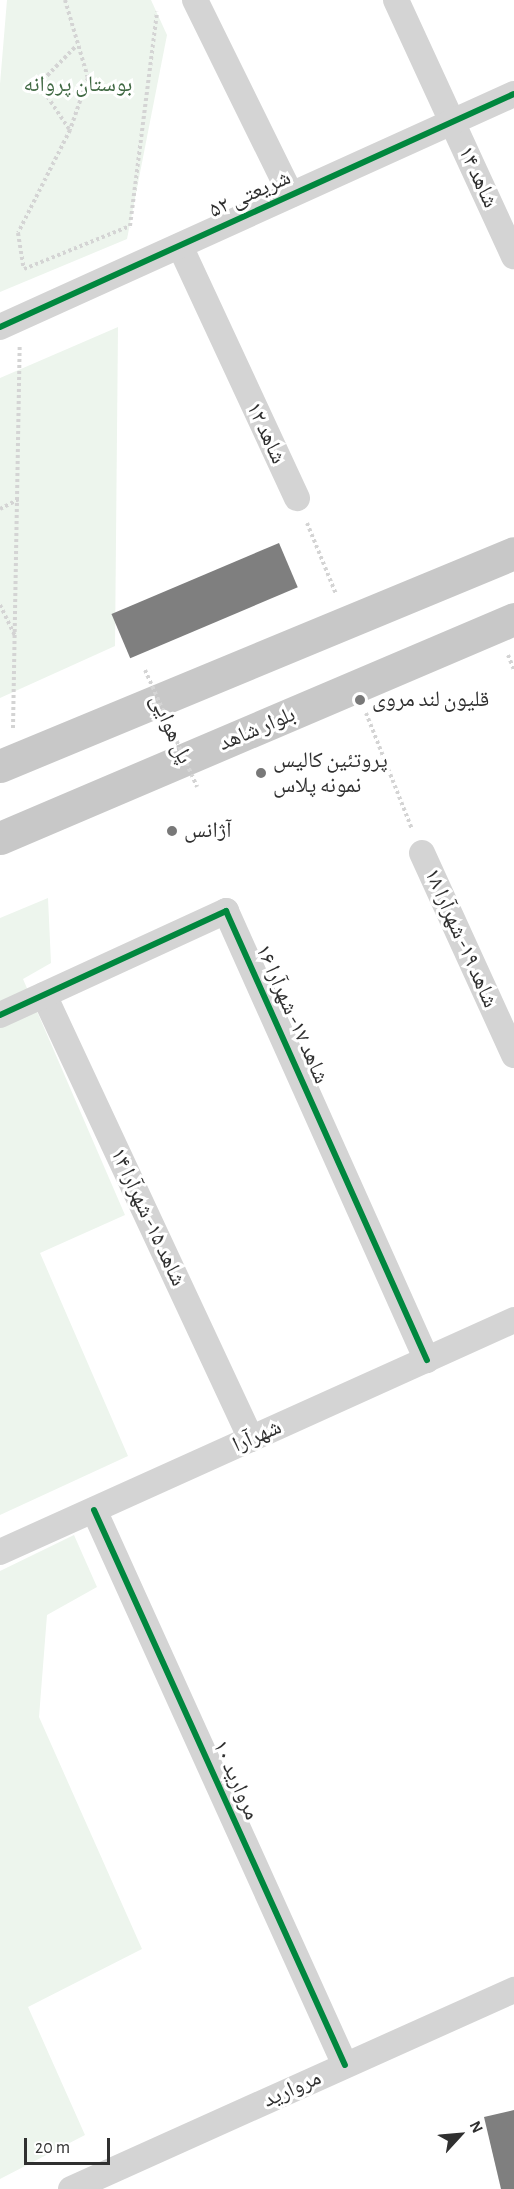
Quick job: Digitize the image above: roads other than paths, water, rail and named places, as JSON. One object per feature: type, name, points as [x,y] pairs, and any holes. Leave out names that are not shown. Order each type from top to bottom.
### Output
[{"type":"main road","points":[[4,764],[514,553]]},
{"type":"main road","name":"بلوار شاهد","points":[[0,838],[514,619]]},
{"type":"street","points":[[195,0],[291,195]]},
{"type":"street","name":"شاهد ۱۴","points":[[396,0],[514,256]]},
{"type":"street","name":"شریعتی ۵۲","points":[[10,323],[514,94]]},
{"type":"street","name":"شاهد ۱۲","points":[[180,246],[297,498]]},
{"type":"street","name":"شاهد ۱۹- شهرآرا ۱۸","points":[[422,853],[514,1055]]},
{"type":"street","name":"شاهد ۱۷- شهرآرا ۱۶","points":[[0,1015],[226,911],[427,1360]]},
{"type":"street","name":"شاهد ۱۵- شهرآرا ۱۴","points":[[44,995],[252,1439]]},
{"type":"street","name":"شهرآرا","points":[[0,1552],[514,1320]]},
{"type":"street","name":"مروارید ۱۰","points":[[94,1510],[345,2065]]},
{"type":"street","name":"مروارید","points":[[71,2189],[514,1990]]},
{"type":"place","name":"قلیون لند مروی","points":[[360,700]]},
{"type":"place","name":"پروتئین کالیس نمونه پلاس","points":[[261,773]]},
{"type":"place","name":"آژانس","points":[[172,831]]},
{"type":"park label","name":"بوستان پروانه","points":[[78,85]]}]
